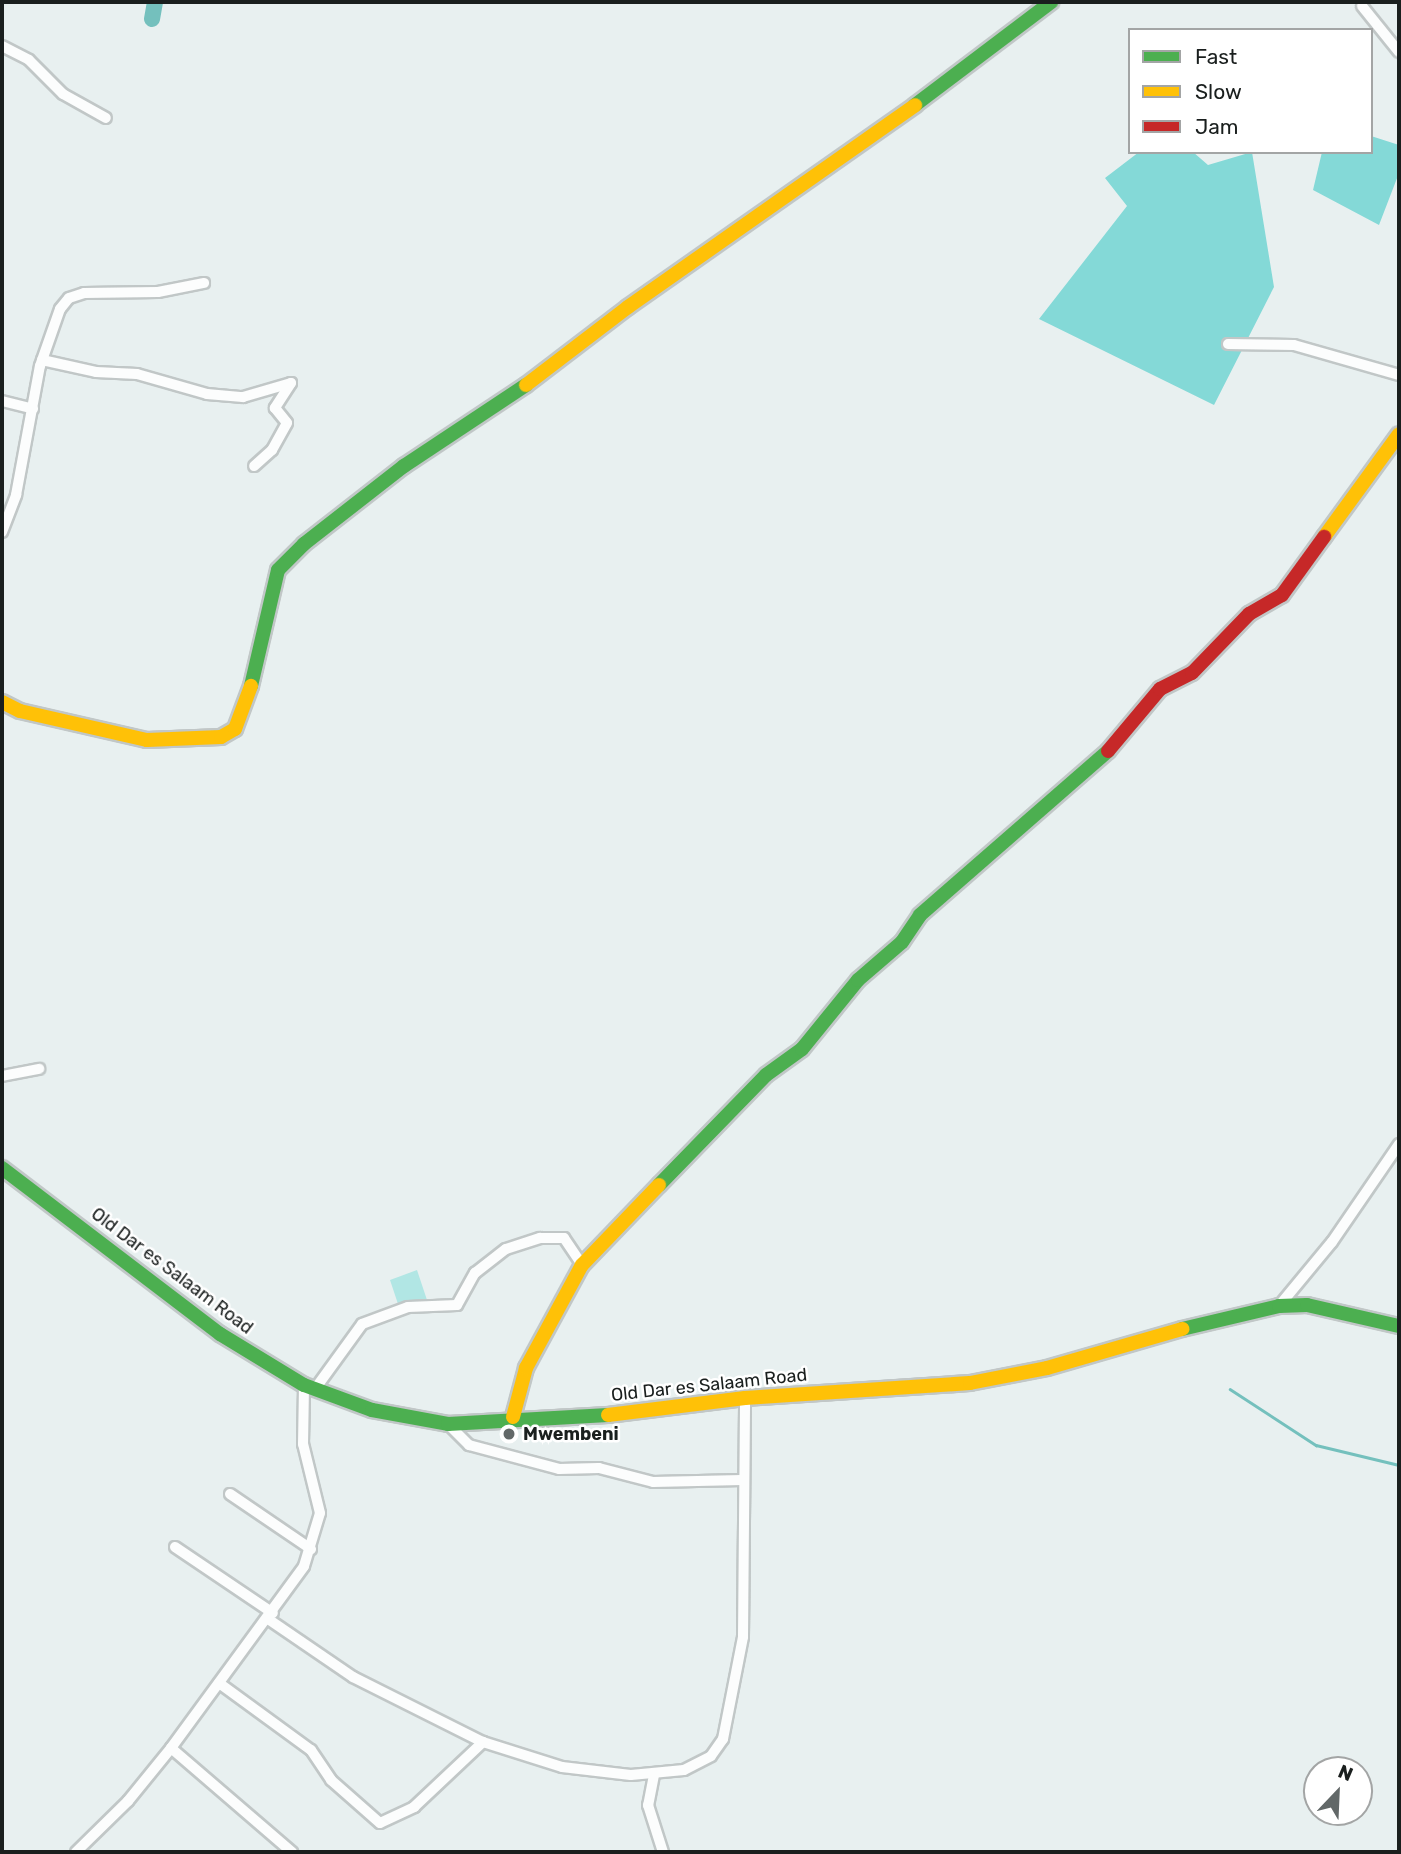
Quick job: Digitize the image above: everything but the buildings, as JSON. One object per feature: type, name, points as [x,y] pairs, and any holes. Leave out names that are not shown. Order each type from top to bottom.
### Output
[{"type":"street","points":[[2,702],[20,710],[147,740],[221,737],[235,729],[253,680],[262,624],[278,570],[304,544],[404,466],[497,407],[628,307],[877,134],[1051,2]]},
{"type":"street","points":[[1362,6],[1399,52]]},
{"type":"street","points":[[2,47],[29,60],[63,94],[106,118]]},
{"type":"street","points":[[2,532],[4,515],[16,495],[42,360],[60,309],[69,298],[103,290],[158,292],[204,283]]},
{"type":"street","points":[[1228,344],[1294,345],[1399,375]]},
{"type":"street","points":[[42,360],[96,372],[137,374],[207,394],[243,397],[291,383],[275,408],[286,423],[272,450],[254,466]]},
{"type":"street","points":[[2,401],[33,409]]},
{"type":"street","points":[[513,1417],[526,1368],[582,1265],[766,1075],[802,1049],[858,980],[902,942],[920,915],[970,866],[1119,742],[1160,689],[1192,673],[1249,614],[1282,595],[1399,434]]},
{"type":"street","points":[[2,1076],[39,1069]]},
{"type":"street","points":[[1279,1306],[1332,1242],[1399,1144]]},
{"type":"street","name":"Old Dar es Salaam Road","points":[[2,1168],[220,1334],[310,1387],[372,1410],[448,1424],[513,1417],[632,1415],[746,1398],[970,1383],[1046,1368],[1222,1317],[1279,1306],[1307,1305],[1399,1326]]},
{"type":"street","points":[[76,1852],[128,1801],[171,1748],[271,1616],[311,1549],[320,1513],[303,1444],[310,1387],[362,1324],[408,1307],[457,1305],[475,1273],[506,1249],[540,1238],[564,1238],[582,1265]]},
{"type":"street","points":[[175,1547],[353,1677],[483,1742],[562,1767],[654,1775],[684,1770],[711,1756],[723,1739],[743,1637],[742,1480],[746,1398]]},
{"type":"street","points":[[448,1424],[465,1444],[559,1469],[599,1468],[653,1482],[742,1480]]},
{"type":"street","points":[[230,1494],[311,1549]]},
{"type":"street","points":[[219,1683],[311,1750],[331,1780],[380,1823],[414,1807],[483,1742]]},
{"type":"street","points":[[171,1748],[292,1852]]},
{"type":"street","points":[[654,1775],[648,1805],[663,1852]]},
{"type":"shaded area","points":[[1373,137],[1399,145],[1399,173],[1379,225],[1313,190],[1322,154],[1373,154]]},
{"type":"shaded area","points":[[1136,154],[1195,154],[1208,165],[1252,154],[1274,287],[1214,405],[1039,319],[1127,206],[1105,178]]},
{"type":"shaded area","points":[[417,1270],[428,1303],[398,1304],[390,1280]]},
{"type":"waterway","points":[[152,19],[155,2]]},
{"type":"waterway","points":[[1230,1389],[1316,1445],[1399,1465]]},
{"type":"traffic: fast","points":[[915,105],[1051,2]]},
{"type":"traffic: fast","points":[[251,686],[278,570],[304,544],[404,466],[526,385]]},
{"type":"traffic: fast","points":[[659,1185],[766,1075],[802,1049],[858,980],[902,942],[920,915],[1108,751]]},
{"type":"traffic: fast","points":[[2,1168],[220,1334],[304,1385],[372,1410],[448,1424],[608,1415]]},
{"type":"traffic: fast","points":[[1182,1329],[1279,1306],[1307,1305],[1399,1326]]},
{"type":"traffic: slow","points":[[526,385],[628,307],[915,105]]},
{"type":"traffic: slow","points":[[1324,537],[1399,434]]},
{"type":"traffic: slow","points":[[2,702],[20,711],[147,740],[221,737],[235,729],[251,686]]},
{"type":"traffic: slow","points":[[513,1417],[526,1368],[582,1265],[659,1185]]},
{"type":"traffic: slow","points":[[608,1415],[745,1398],[970,1383],[1047,1368],[1182,1329]]},
{"type":"traffic: jam","points":[[1108,751],[1160,689],[1192,673],[1249,614],[1282,595],[1324,537]]},
{"type":"place","name":"Mwembeni","points":[[509,1434]]}]
